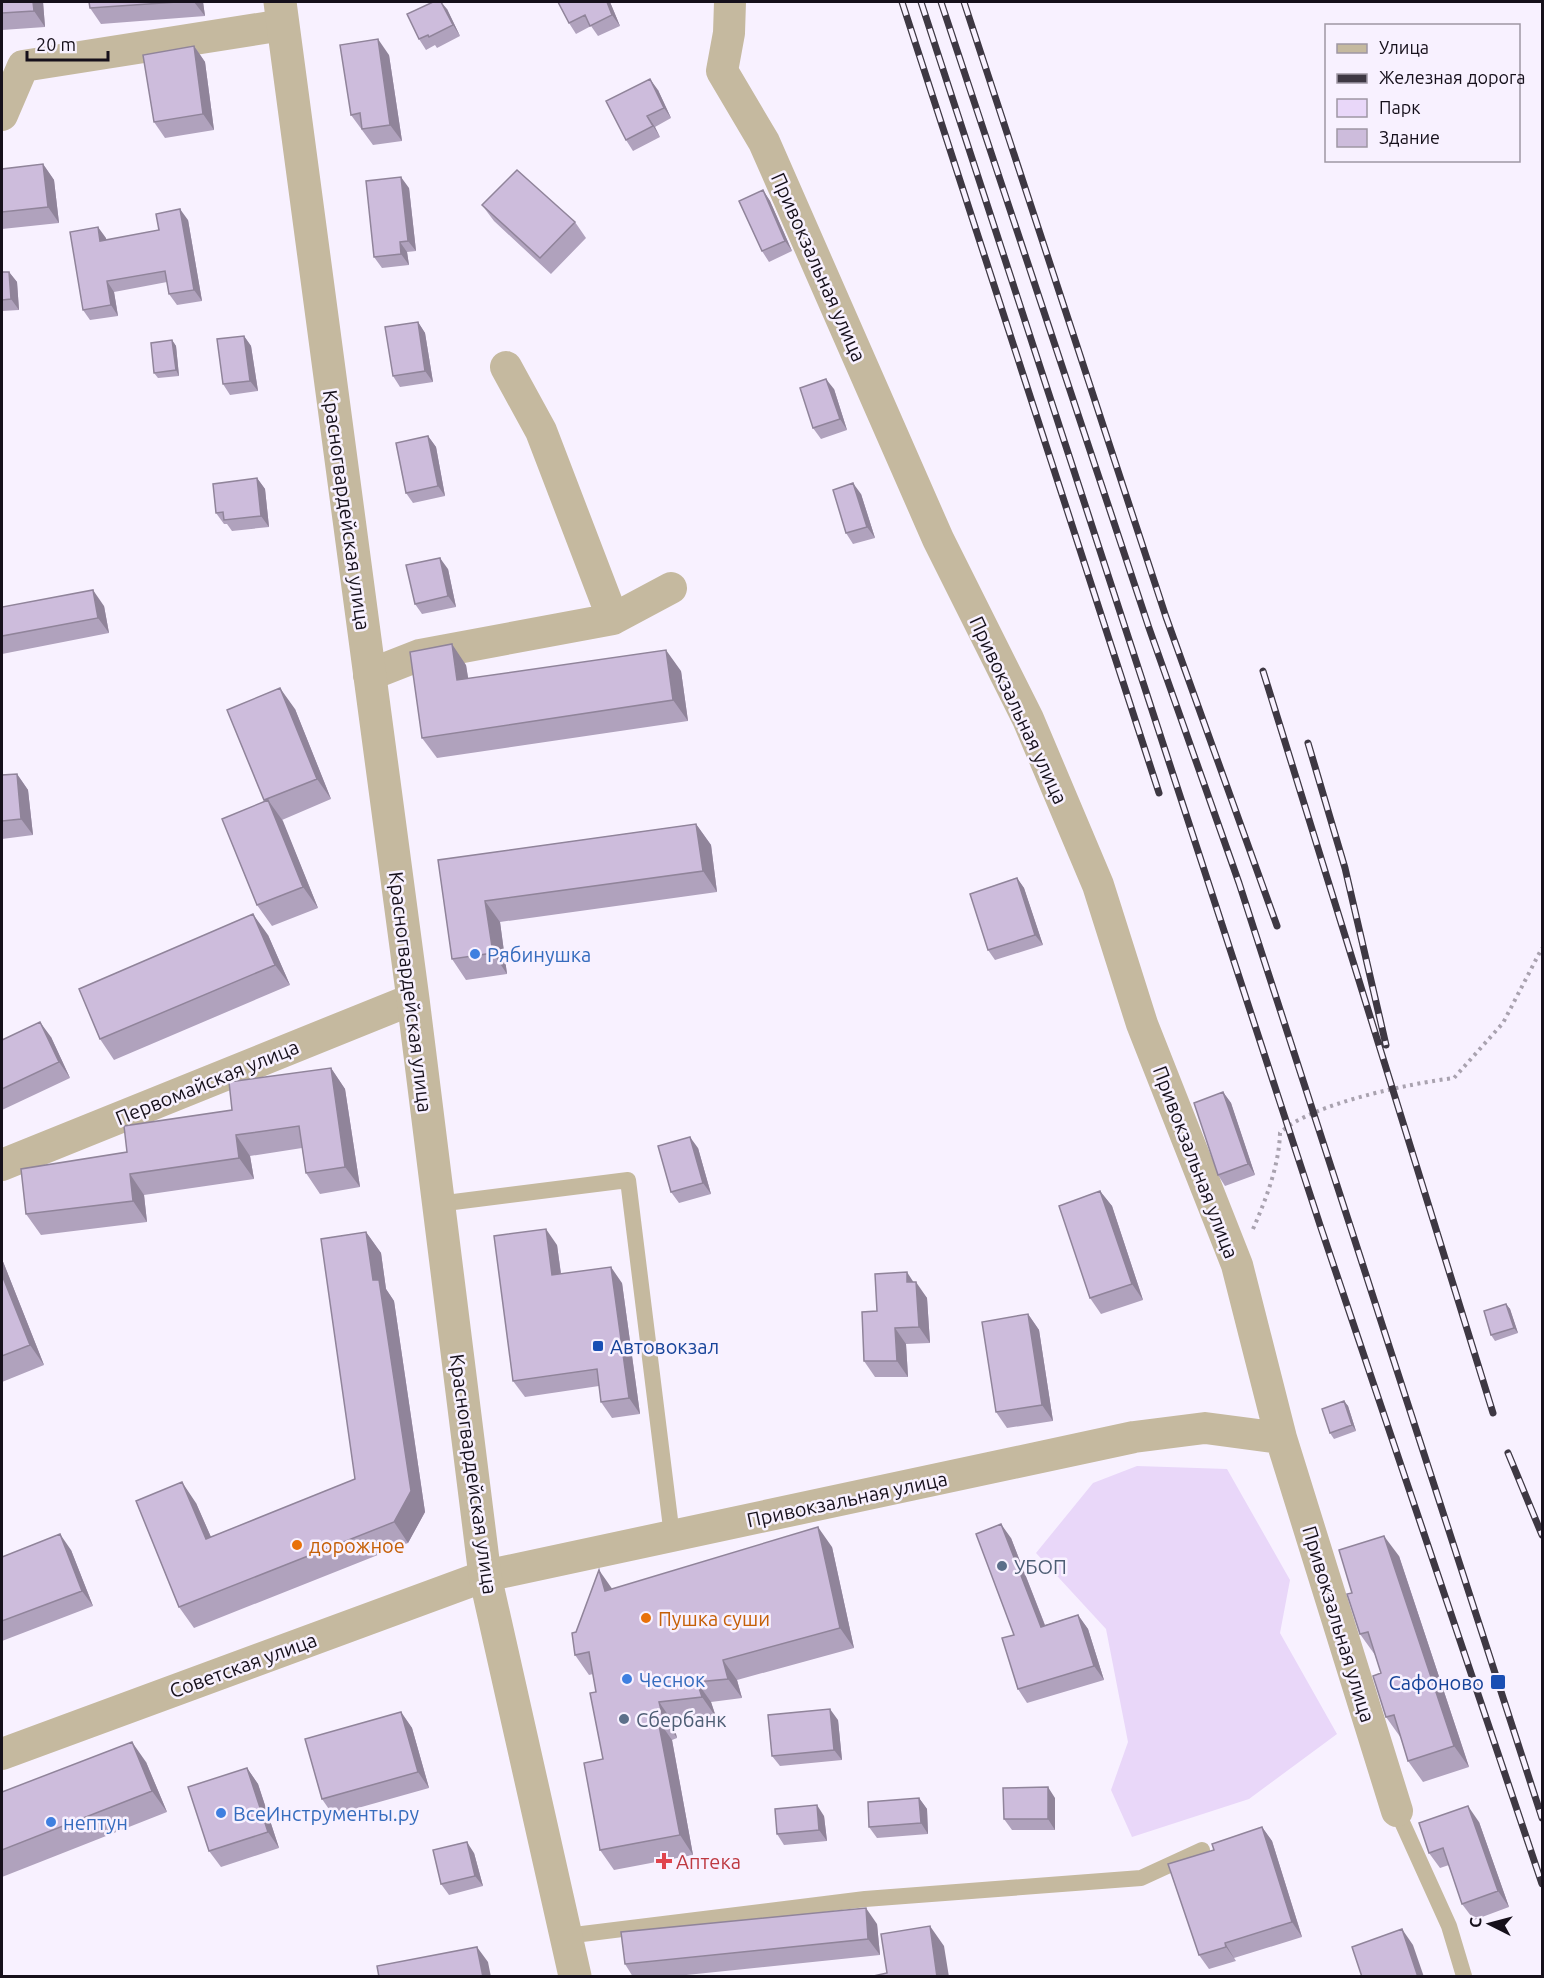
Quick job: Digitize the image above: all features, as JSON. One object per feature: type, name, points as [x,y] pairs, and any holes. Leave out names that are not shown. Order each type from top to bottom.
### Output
[{"type":"street","name":"Привокзальная улица","points":[[730,2],[729,33],[722,71],[764,142],[938,539],[1032,729],[1098,885],[1142,1024],[1237,1265],[1281,1438],[1397,1811]]},
{"type":"street","points":[[2,115],[23,66],[281,13]]},
{"type":"street","name":"Красногвардейская улица","points":[[281,13],[413,999],[485,1576],[575,1977]]},
{"type":"street","points":[[506,367],[541,431],[613,619]]},
{"type":"street","points":[[369,675],[420,655],[613,619],[671,588]]},
{"type":"street","name":"Первомайская улица","points":[[2,1165],[413,999]]},
{"type":"street","name":"Привокзальная улица","points":[[485,1576],[1134,1437],[1205,1428],[1281,1438]]},
{"type":"street","name":"Советская улица","points":[[2,1754],[485,1576]]},
{"type":"lane","points":[[438,1204],[628,1180],[672,1536]]},
{"type":"lane","points":[[1397,1811],[1449,1926],[1464,1977]]},
{"type":"lane","points":[[566,1936],[865,1899],[1141,1878],[1202,1850]]},
{"type":"path","points":[[1237,1265],[1263,1205],[1279,1152],[1280,1133],[1287,1126],[1313,1112],[1408,1084],[1454,1078],[1503,1023],[1542,948]]},
{"type":"green space","points":[[1137,1466],[1227,1469],[1290,1580],[1280,1633],[1337,1734],[1249,1799],[1132,1837],[1111,1790],[1128,1742],[1106,1629],[1036,1553],[1093,1483]]},
{"type":"building","points":[[2,2],[33,2],[34,11],[2,13]]},
{"type":"building","points":[[89,2],[177,2],[90,8]]},
{"type":"building","points":[[433,2],[441,2],[453,25],[429,37],[428,35],[419,39],[407,14]]},
{"type":"building","points":[[558,2],[607,2],[612,15],[590,26],[585,15],[569,23]]},
{"type":"building","points":[[378,39],[390,125],[362,129],[360,113],[351,115],[340,45]]},
{"type":"building","points":[[194,46],[203,114],[154,122],[143,55]]},
{"type":"building","points":[[650,79],[664,108],[647,116],[653,126],[626,140],[606,101]]},
{"type":"building","points":[[43,164],[48,207],[2,212],[2,169]]},
{"type":"building","points":[[517,170],[575,222],[540,258],[482,205]]},
{"type":"building","points":[[401,177],[408,241],[400,242],[401,254],[374,257],[366,181]]},
{"type":"building","points":[[763,190],[785,241],[762,251],[739,201]]},
{"type":"building","points":[[180,209],[194,290],[169,294],[165,271],[107,281],[111,305],[83,310],[70,232],[98,227],[100,241],[159,230],[156,214]]},
{"type":"building","points":[[2,272],[9,272],[11,299],[2,300]]},
{"type":"building","points":[[418,322],[425,371],[393,376],[385,327]]},
{"type":"building","points":[[244,336],[250,381],[223,384],[217,339]]},
{"type":"building","points":[[172,340],[176,370],[154,373],[151,343]]},
{"type":"building","points":[[826,379],[840,419],[813,428],[800,388]]},
{"type":"building","points":[[428,436],[438,486],[406,493],[396,443]]},
{"type":"building","points":[[257,478],[261,516],[224,520],[223,512],[216,513],[213,484]]},
{"type":"building","points":[[853,483],[867,527],[846,533],[833,490]]},
{"type":"building","points":[[440,558],[448,596],[415,604],[406,565]]},
{"type":"building","points":[[93,590],[98,618],[2,636],[2,607]]},
{"type":"building","points":[[452,644],[457,680],[666,650],[673,700],[422,738],[410,652]]},
{"type":"building","points":[[280,688],[317,779],[264,800],[227,710]]},
{"type":"building","points":[[17,774],[21,819],[2,821],[2,775]]},
{"type":"building","points":[[268,800],[303,887],[257,905],[222,819]]},
{"type":"building","points":[[696,824],[703,871],[485,901],[493,953],[452,959],[438,860]]},
{"type":"building","points":[[1017,878],[1035,935],[988,950],[970,894]]},
{"type":"building","points":[[253,914],[275,965],[100,1039],[79,989]]},
{"type":"building","points":[[40,1022],[59,1062],[2,1089],[2,1040]]},
{"type":"building","points":[[331,1068],[345,1167],[306,1173],[299,1126],[236,1135],[239,1158],[130,1174],[133,1201],[26,1214],[21,1169],[127,1152],[124,1126],[232,1110],[229,1082]]},
{"type":"building","points":[[1223,1092],[1248,1164],[1218,1175],[1194,1103]]},
{"type":"building","points":[[690,1137],[703,1183],[671,1192],[658,1146]]},
{"type":"building","points":[[1100,1191],[1132,1284],[1090,1298],[1059,1206]]},
{"type":"building","points":[[546,1229],[552,1275],[611,1267],[629,1398],[601,1402],[597,1369],[513,1381],[494,1236]]},
{"type":"building","points":[[366,1232],[373,1280],[379,1280],[411,1491],[394,1522],[179,1607],[136,1501],[182,1482],[206,1539],[355,1479],[321,1239]]},
{"type":"building","points":[[907,1272],[907,1282],[916,1282],[919,1327],[895,1328],[897,1361],[864,1361],[862,1312],[877,1311],[875,1274]]},
{"type":"building","points":[[2,1275],[30,1345],[2,1356]]},
{"type":"building","points":[[1506,1304],[1514,1328],[1491,1335],[1484,1311]]},
{"type":"building","points":[[1028,1314],[1042,1405],[996,1412],[982,1322]]},
{"type":"building","points":[[1344,1401],[1352,1425],[1330,1433],[1322,1409]]},
{"type":"building","points":[[1001,1524],[1041,1627],[1078,1615],[1094,1666],[1018,1689],[1002,1638],[1014,1635],[976,1534]]},
{"type":"building","points":[[818,1527],[840,1628],[723,1660],[728,1679],[697,1682],[702,1697],[659,1702],[663,1718],[658,1720],[680,1835],[600,1850],[584,1763],[603,1759],[590,1693],[596,1692],[589,1652],[575,1655],[572,1633],[576,1632],[599,1570],[605,1591]]},
{"type":"building","points":[[60,1534],[82,1591],[2,1621],[2,1557]]},
{"type":"building","points":[[1384,1536],[1454,1746],[1408,1761],[1394,1715],[1386,1717],[1373,1676],[1381,1673],[1368,1632],[1360,1634],[1347,1594],[1352,1593],[1339,1550]]},
{"type":"building","points":[[830,1709],[834,1750],[772,1756],[768,1715]]},
{"type":"building","points":[[401,1712],[418,1772],[322,1799],[305,1739]]},
{"type":"building","points":[[132,1742],[152,1791],[2,1850],[2,1792]]},
{"type":"building","points":[[247,1768],[268,1832],[209,1851],[188,1787]]},
{"type":"building","points":[[1048,1787],[1048,1819],[1004,1819],[1003,1788]]},
{"type":"building","points":[[919,1798],[921,1823],[869,1827],[868,1802]]},
{"type":"building","points":[[817,1805],[819,1830],[777,1834],[775,1809]]},
{"type":"building","points":[[1468,1806],[1498,1891],[1462,1904],[1443,1848],[1429,1853],[1419,1823]]},
{"type":"building","points":[[1262,1827],[1292,1922],[1225,1943],[1226,1947],[1199,1955],[1168,1864],[1214,1850],[1212,1844]]},
{"type":"building","points":[[467,1842],[475,1876],[441,1884],[433,1850]]},
{"type":"building","points":[[866,1908],[868,1939],[625,1964],[621,1932]]},
{"type":"building","points":[[930,1926],[937,1977],[869,1977],[887,1973],[881,1934]]},
{"type":"building","points":[[1402,1929],[1418,1977],[1362,1977],[1352,1947]]},
{"type":"building","points":[[477,1947],[483,1977],[379,1977],[377,1966]]},
{"type":"railway","points":[[902,2],[1159,793]]},
{"type":"railway","points":[[921,2],[1320,1225],[1542,1884]]},
{"type":"railway","points":[[941,2],[1149,628],[1239,883],[1542,1818]]},
{"type":"railway","points":[[964,2],[1166,617],[1277,926]]},
{"type":"railway","points":[[1263,671],[1493,1413]]},
{"type":"railway","points":[[1308,743],[1345,868],[1386,1045]]},
{"type":"railway","points":[[1508,1453],[1542,1535]]},
{"type":"place","name":"Рябинушка","points":[[475,954]]},
{"type":"place","name":"Автовокзал","points":[[598,1346]]},
{"type":"place","name":"дорожное","points":[[297,1545]]},
{"type":"place","name":"УБОП","points":[[1002,1566]]},
{"type":"place","name":"Пушка суши","points":[[646,1618]]},
{"type":"place","name":"Чеснок","points":[[627,1679]]},
{"type":"place","name":"Сафоново","points":[[1498,1682]]},
{"type":"place","name":"Сбербанк","points":[[624,1719]]},
{"type":"place","name":"ВсеИнструменты.ру","points":[[221,1813]]},
{"type":"place","name":"нептун","points":[[51,1822]]},
{"type":"place","name":"Аптека","points":[[664,1861]]}]
